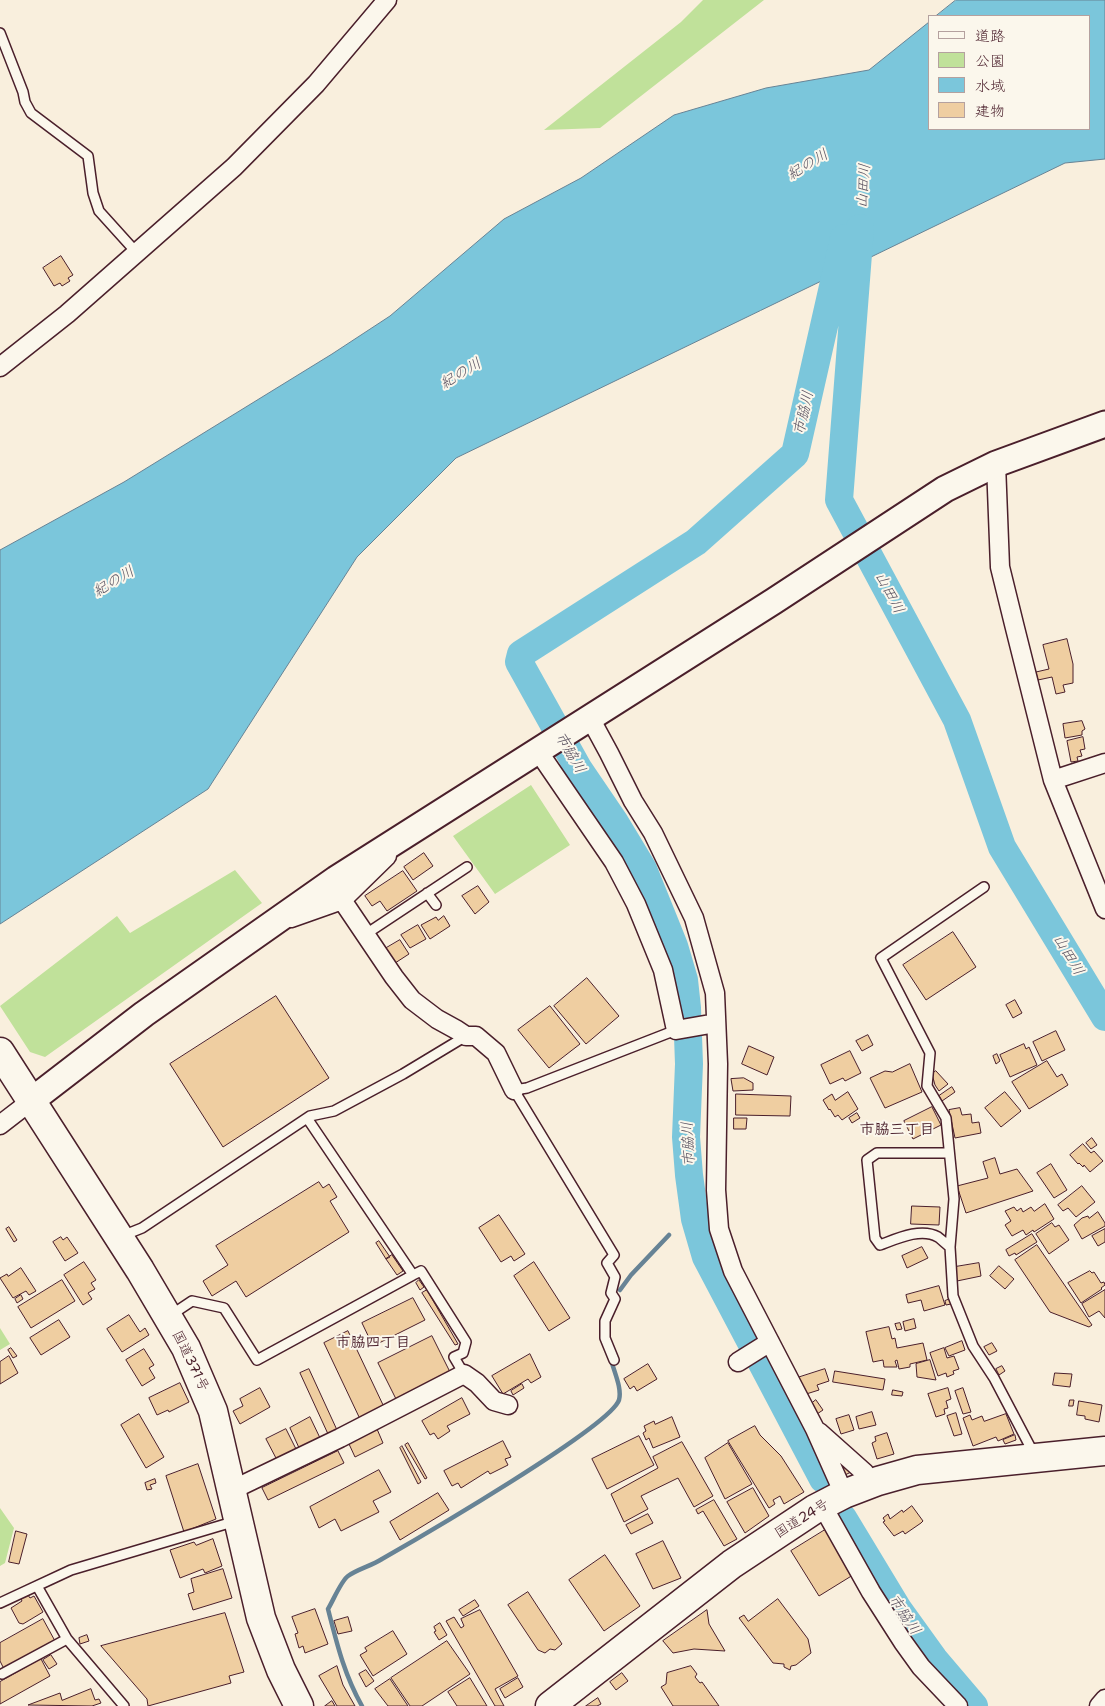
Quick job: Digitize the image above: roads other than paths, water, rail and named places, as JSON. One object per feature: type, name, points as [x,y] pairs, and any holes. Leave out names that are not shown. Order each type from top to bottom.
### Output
[{"type":"highway","name":"国道371号","points":[[0,1052],[119,1238],[186,1348],[214,1411],[261,1618],[281,1670],[299,1706]]},
{"type":"highway","name":"国道24号","points":[[550,1706],[732,1564],[833,1499],[878,1481],[917,1470],[1105,1451]]},
{"type":"street","points":[[0,367],[67,314],[234,167],[316,84],[387,0]]},
{"type":"street","points":[[0,1125],[27,1095],[336,879],[774,601],[945,489],[996,464],[1105,424]]},
{"type":"street","points":[[996,464],[1000,567],[1053,780],[1105,909]]},
{"type":"street","points":[[590,718],[633,801],[653,833],[694,918],[715,993],[718,1117],[716,1190],[719,1229],[733,1271],[815,1429],[833,1499],[871,1592],[921,1667],[958,1706]]},
{"type":"street","points":[[538,751],[614,862],[636,904],[663,970],[676,1030],[716,1023]]},
{"type":"street","points":[[1053,780],[1105,763]]},
{"type":"street","points":[[270,926],[342,900],[410,832]]},
{"type":"street","points":[[342,900],[394,977],[412,1000],[437,1019],[466,1036],[476,1036],[496,1053],[514,1090]]},
{"type":"street","points":[[738,1362],[770,1342]]},
{"type":"street","points":[[232,1490],[340,1438],[464,1374],[477,1383],[494,1401],[508,1405]]},
{"type":"street","points":[[815,1429],[865,1473]]},
{"type":"street","points":[[1099,1706],[1105,1699]]},
{"type":"lane","points":[[0,33],[23,92],[25,102],[32,113],[88,156],[93,193],[99,211],[136,252]]},
{"type":"lane","points":[[366,934],[467,867]]},
{"type":"lane","points":[[984,887],[881,958],[930,1053],[927,1086],[946,1118],[954,1199],[950,1248],[953,1296],[973,1346],[994,1378],[1036,1458]]},
{"type":"lane","points":[[427,892],[436,905]]},
{"type":"lane","points":[[614,1360],[605,1338],[605,1321],[616,1299],[611,1293],[616,1277],[607,1263],[614,1255],[514,1090],[527,1088],[676,1030]]},
{"type":"lane","points":[[119,1238],[142,1228],[307,1118],[334,1111],[403,1074],[466,1036]]},
{"type":"lane","points":[[307,1118],[413,1275]]},
{"type":"lane","points":[[948,1153],[877,1153],[867,1160],[875,1238],[880,1245],[925,1232],[937,1236],[950,1248]]},
{"type":"lane","points":[[168,1316],[192,1301],[224,1308],[257,1360],[421,1271],[466,1342],[463,1353],[454,1357],[464,1374]]},
{"type":"lane","points":[[0,1602],[72,1570],[239,1520]]},
{"type":"lane","points":[[37,1586],[67,1639],[124,1706]]},
{"type":"lane","points":[[2,1674],[67,1639]]},
{"type":"water","name":"紀の川","points":[[956,0],[1105,0],[1105,159],[1065,163],[456,458],[357,557],[208,789],[0,924],[0,550],[124,482],[332,354],[390,316],[504,219],[581,178],[674,115],[766,88],[869,70],[928,23],[928,130],[1090,130],[1090,15],[937,15]]},
{"type":"waterway","name":"山田川","points":[[860,228],[839,500],[957,720],[1002,847],[1105,1017]]},
{"type":"waterway","name":"市脇川","points":[[823,1479],[706,1257],[695,1219],[686,1137],[689,1064],[687,1008],[684,980],[674,946],[643,869],[614,821],[578,768],[519,662],[521,654],[696,542],[795,454],[844,238]]},
{"type":"waterway","points":[[620,1290],[631,1275],[669,1235]]},
{"type":"waterway","points":[[362,1706],[346,1670],[328,1609],[343,1582],[348,1576],[433,1530],[510,1482],[549,1457],[608,1414],[620,1396],[612,1363]]},
{"type":"waterway","name":"市脇川","points":[[843,1518],[898,1609],[934,1659],[974,1706]]},
{"type":"district","name":"市脇三丁目","points":[[897,1130]]},
{"type":"district","name":"市脇四丁目","points":[[373,1343]]}]
